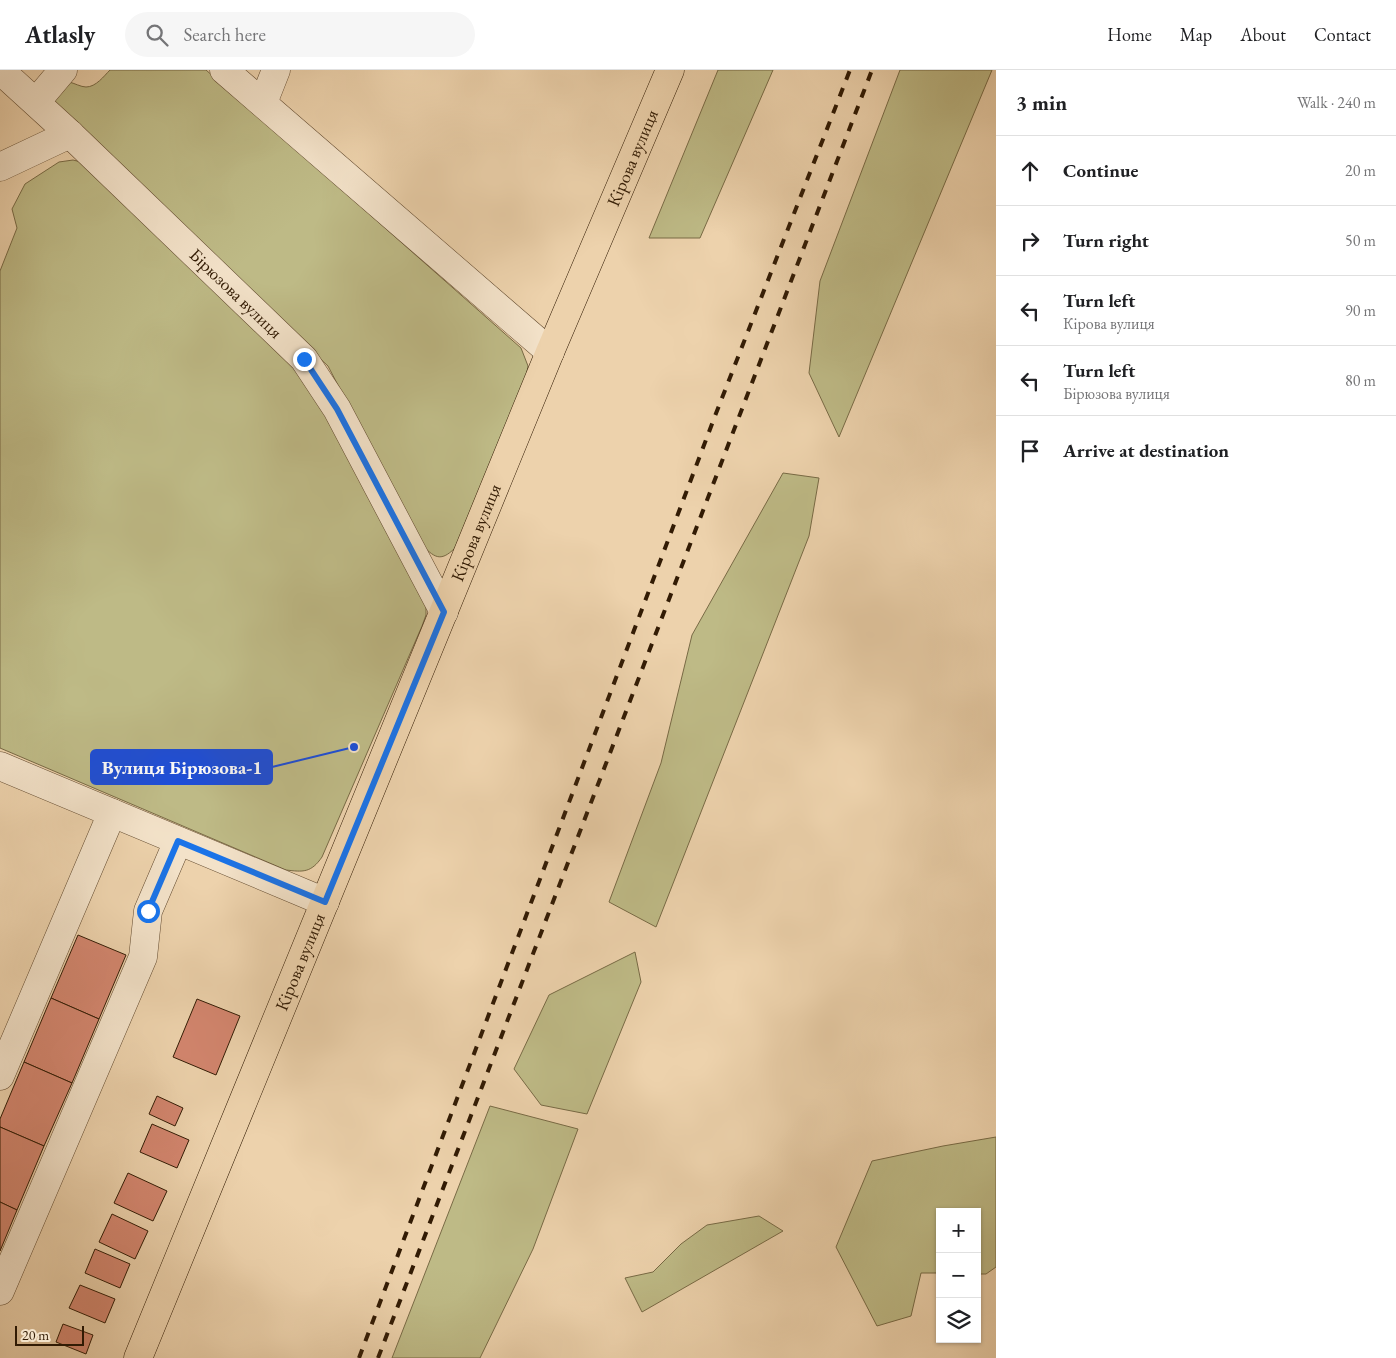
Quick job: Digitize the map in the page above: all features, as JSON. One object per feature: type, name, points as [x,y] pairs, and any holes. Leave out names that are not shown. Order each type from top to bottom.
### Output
[{"type":"main road","name":"Кірова вулиця","points":[[138,1358],[550,352],[670,70]]},
{"type":"street","name":"Бірюзова вулиця","points":[[0,70],[70,134],[304,359],[337,409],[444,612]]},
{"type":"street","points":[[36,102],[63,70]]},
{"type":"street","points":[[224,70],[550,352]]},
{"type":"street","points":[[263,103],[276,70]]},
{"type":"street","points":[[0,167],[70,134]]},
{"type":"street","points":[[0,766],[325,902]]},
{"type":"street","points":[[0,1076],[112,813]]},
{"type":"street","points":[[0,1291],[143,957],[148,911],[178,841]]},
{"type":"shaded area","points":[[110,70],[206,70],[521,348],[528,366],[526,377],[455,548],[450,553],[441,557],[437,556],[421,544],[328,366],[55,109],[52,101],[69,82],[90,87],[100,81]]},
{"type":"shaded area","points":[[718,70],[773,70],[700,238],[649,238]]},
{"type":"shaded area","points":[[900,70],[992,70],[839,437],[809,373],[820,281]]},
{"type":"shaded area","points":[[73,160],[81,162],[299,364],[426,604],[426,615],[422,626],[322,857],[310,869],[286,870],[0,748],[0,271],[17,228],[12,209],[25,184],[59,162]]},
{"type":"shaded area","points":[[783,473],[819,478],[809,536],[656,927],[609,902],[661,763],[692,635]]},
{"type":"shaded area","points":[[635,952],[641,982],[587,1114],[541,1105],[514,1069],[549,995]]},
{"type":"shaded area","points":[[490,1106],[578,1129],[533,1249],[480,1358],[392,1358]]},
{"type":"shaded area","points":[[996,1137],[996,1267],[986,1274],[981,1274],[981,1208],[936,1208],[936,1273],[921,1273],[911,1316],[877,1326],[836,1247],[872,1161]]},
{"type":"shaded area","points":[[759,1216],[783,1231],[642,1312],[625,1278],[653,1272],[681,1244],[707,1225]]},
{"type":"building","points":[[78,935],[126,955],[99,1019],[51,998]]},
{"type":"building","points":[[51,998],[99,1019],[72,1083],[24,1062]]},
{"type":"building","points":[[197,999],[240,1016],[216,1075],[173,1057]]},
{"type":"building","points":[[24,1062],[72,1083],[44,1146],[0,1127],[0,1119]]},
{"type":"building","points":[[157,1096],[183,1108],[175,1126],[149,1114]]},
{"type":"building","points":[[152,1124],[189,1140],[177,1168],[140,1152]]},
{"type":"building","points":[[0,1127],[44,1146],[17,1210],[0,1202]]},
{"type":"building","points":[[128,1173],[167,1191],[153,1221],[114,1203]]},
{"type":"building","points":[[0,1202],[17,1210],[0,1251]]},
{"type":"building","points":[[112,1214],[148,1231],[135,1259],[99,1242]]},
{"type":"building","points":[[95,1249],[130,1264],[120,1288],[85,1273]]},
{"type":"building","points":[[80,1285],[115,1299],[105,1323],[69,1308]]},
{"type":"building","points":[[63,1324],[93,1335],[86,1354],[56,1342]]},
{"type":"railway","points":[[359,1358],[715,416],[850,70]]},
{"type":"railway","points":[[378,1358],[872,70]]},
{"type":"place","name":"Вулиця Бірюзова-1","points":[[354,747]]},
{"type":"route","points":[[148,911],[178,841],[325,902],[444,612],[337,409],[304,359]]}]
